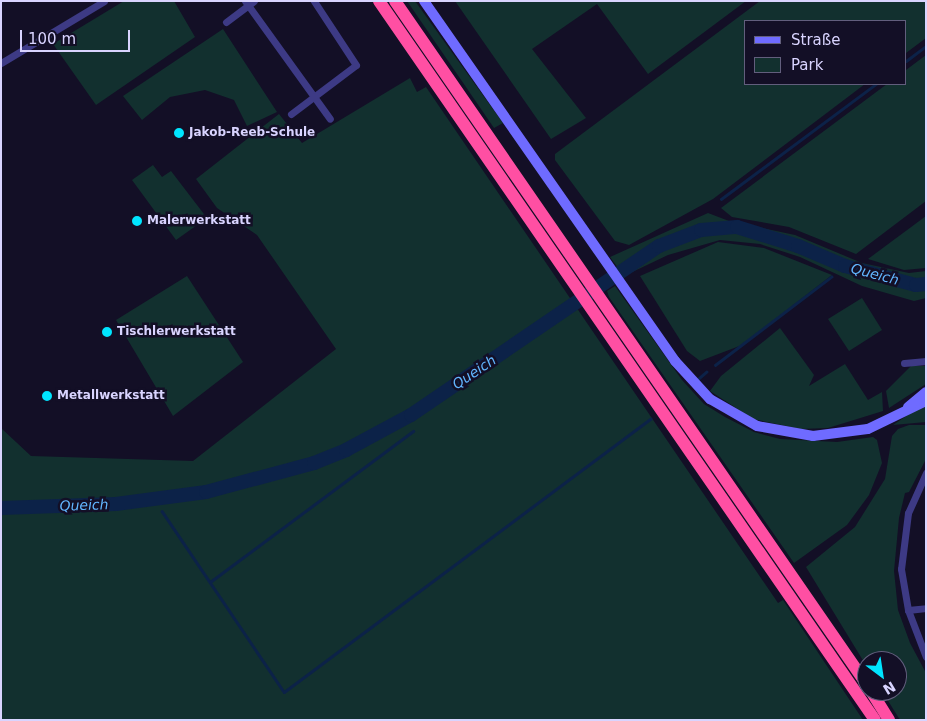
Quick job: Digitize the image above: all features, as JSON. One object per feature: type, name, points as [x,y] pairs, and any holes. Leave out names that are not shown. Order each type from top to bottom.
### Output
[{"type":"highway","points":[[379,1],[581,281],[857,671]]},
{"type":"highway","points":[[395,1],[581,281]]},
{"type":"highway","points":[[598,305],[875,720]]},
{"type":"highway","points":[[877,701],[889,720]]},
{"type":"street","points":[[1,64],[104,1]]},
{"type":"street","points":[[291,114],[356,65],[314,1]]},
{"type":"street","points":[[424,1],[609,268],[686,375],[728,412],[782,433],[813,436],[850,434],[881,424],[926,401]]},
{"type":"street","points":[[226,22],[249,3],[330,119]]},
{"type":"street","points":[[904,363],[926,361]]},
{"type":"street","points":[[904,411],[926,392]]},
{"type":"street","points":[[926,473],[908,513],[901,569],[908,610],[926,656]]},
{"type":"street","points":[[908,610],[926,608]]},
{"type":"green space","points":[[124,1],[174,1],[195,37],[96,105],[53,44]]},
{"type":"green space","points":[[407,1],[415,1],[503,123],[494,128]]},
{"type":"green space","points":[[455,1],[746,1],[648,74],[597,4],[532,49],[586,118],[551,139]]},
{"type":"green space","points":[[760,1],[926,1],[926,38],[907,52],[907,20],[744,20],[744,85],[864,85],[713,199],[629,245],[615,241],[555,160],[555,154]]},
{"type":"green space","points":[[223,29],[277,112],[247,126],[234,100],[205,90],[170,97],[142,120],[123,96]]},
{"type":"green space","points":[[926,55],[926,201],[856,254],[789,227],[732,217],[721,208],[886,85],[907,85],[907,69]]},
{"type":"green space","points":[[410,78],[417,92],[426,87],[778,603],[783,600],[863,720],[1,720],[1,428],[31,456],[193,461],[336,349],[257,235],[217,208],[196,179],[279,114],[302,143]]},
{"type":"green space","points":[[153,165],[162,177],[171,171],[207,218],[176,240],[132,180]]},
{"type":"green space","points":[[708,213],[729,221],[795,235],[862,263],[909,273],[926,271],[926,298],[914,301],[862,286],[800,257],[760,244],[720,240],[668,255],[624,276],[610,257]]},
{"type":"green space","points":[[926,216],[926,268],[904,270],[868,259]]},
{"type":"green space","points":[[718,242],[764,248],[832,275],[742,345],[700,361],[687,351],[640,276]]},
{"type":"green space","points":[[187,276],[243,362],[173,416],[116,320]]},
{"type":"green space","points":[[615,286],[682,380],[704,404],[725,417],[754,432],[780,439],[837,442],[873,437],[877,440],[882,463],[869,495],[847,525],[794,563],[609,297],[607,291]]},
{"type":"green space","points":[[862,298],[882,330],[849,351],[828,319]]},
{"type":"green space","points":[[780,328],[814,375],[809,386],[845,364],[868,400],[882,392],[883,411],[828,428],[801,429],[753,419],[710,391],[721,376]]},
{"type":"green space","points":[[911,366],[926,366],[926,384],[889,408],[886,391]]},
{"type":"green space","points":[[926,406],[926,422],[893,425],[918,408]]},
{"type":"green space","points":[[909,425],[926,425],[926,459],[909,492],[905,493],[899,518],[894,571],[898,610],[910,643],[926,673],[926,720],[900,720],[888,701],[907,701],[907,651],[857,651],[806,567],[855,527],[885,479],[892,436],[898,429]]},
{"type":"waterway","points":[[907,60],[926,46]]},
{"type":"waterway","points":[[721,199],[875,85]]},
{"type":"waterway","name":"Queich","points":[[1,508],[116,504],[206,492],[314,463],[346,450],[411,415],[659,246],[701,230],[737,227],[798,246],[845,266],[916,285],[926,284]]},
{"type":"waterway","points":[[715,365],[831,277]]},
{"type":"waterway","points":[[698,379],[706,372]]},
{"type":"waterway","points":[[162,511],[284,692],[650,419]]},
{"type":"waterway","points":[[210,582],[413,431]]},
{"type":"place","name":"Jakob-Reeb-Schule","points":[[179,133]]},
{"type":"place","name":"Malerwerkstatt","points":[[137,221]]},
{"type":"place","name":"Tischlerwerkstatt","points":[[107,332]]},
{"type":"place","name":"Metallwerkstatt","points":[[47,396]]}]
